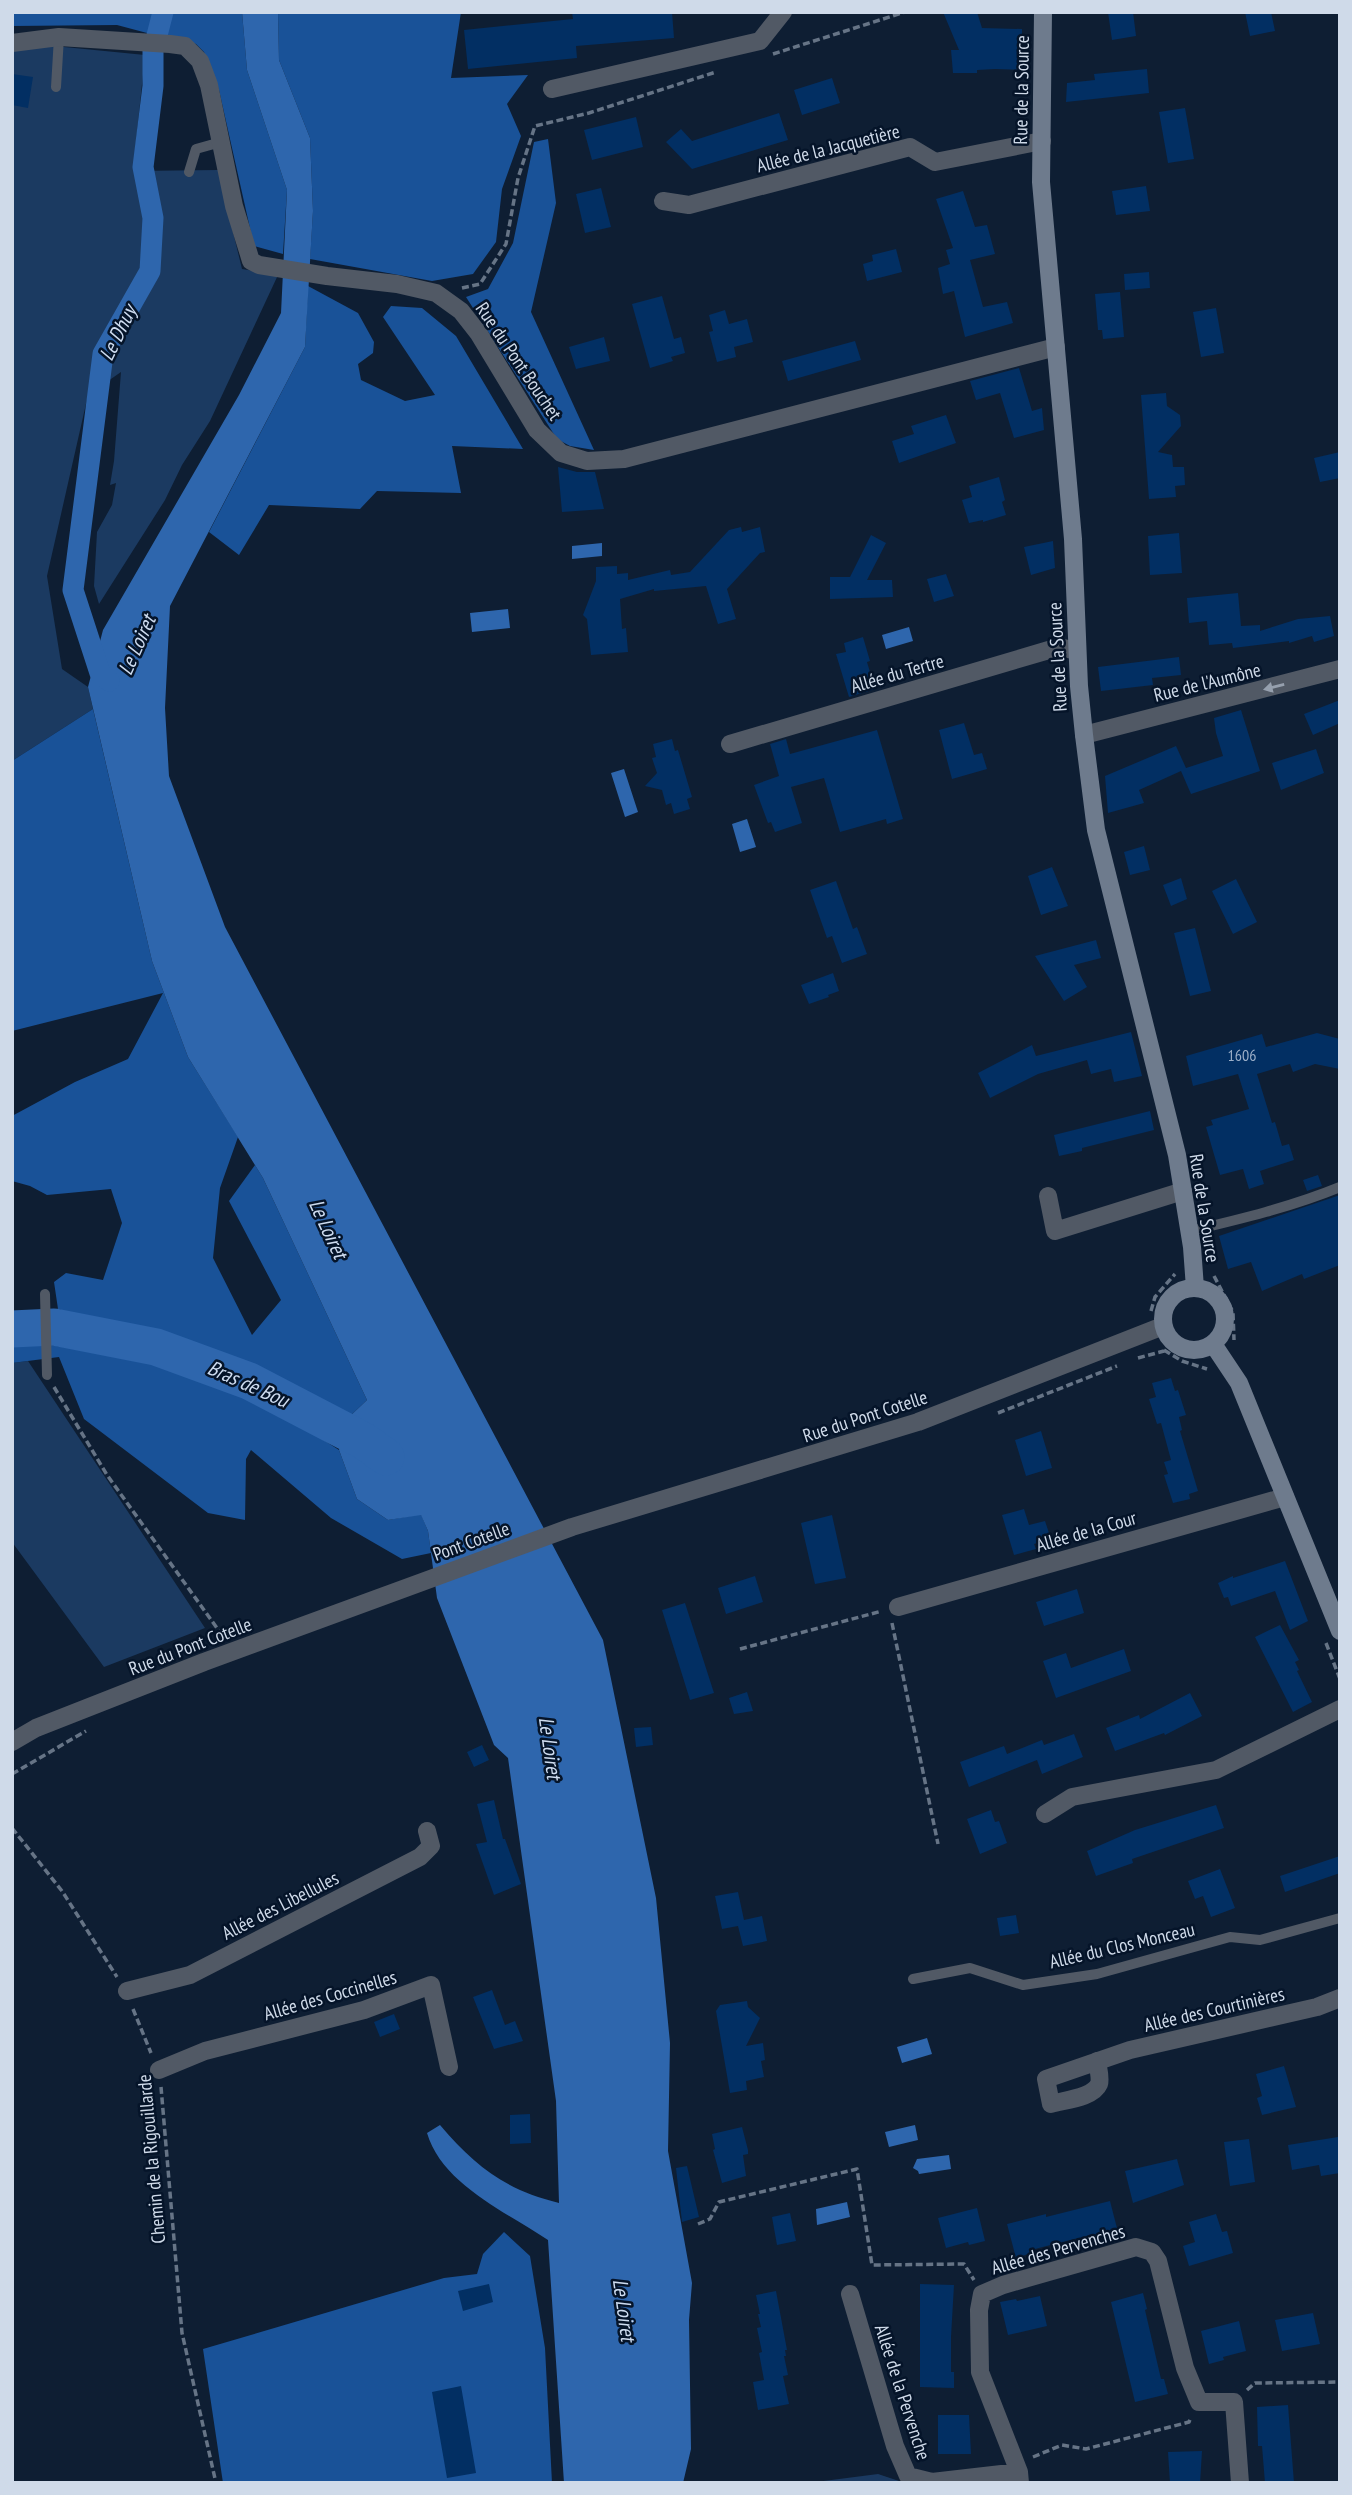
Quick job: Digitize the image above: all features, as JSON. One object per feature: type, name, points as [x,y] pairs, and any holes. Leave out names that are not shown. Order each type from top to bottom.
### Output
[{"type":"main road","name":"Rue de la Source","points":[[1043,12],[1041,182],[1073,539],[1077,651],[1084,735],[1096,830],[1177,1155],[1190,1231],[1195,1288]]},
{"type":"main road","points":[[1195,1288],[1213,1294],[1224,1309],[1224,1328],[1213,1344],[1196,1351],[1185,1349],[1168,1336],[1163,1326],[1163,1317],[1170,1300],[1185,1289],[1195,1288]]},
{"type":"main road","points":[[1213,1344],[1239,1383],[1340,1631]]},
{"type":"street","points":[[552,89],[760,41],[783,12]]},
{"type":"street","name":"Rue du Pont Bouchet","points":[[12,43],[59,37],[185,46],[200,61],[209,85],[247,254],[251,261],[259,265],[397,284],[436,293],[461,311],[480,334],[537,430],[561,453],[587,461],[624,459],[1056,347]]},
{"type":"street","name":"Allée de la Jacquetière","points":[[663,201],[689,205],[910,147],[935,162],[1042,141]]},
{"type":"street","name":"Allée du Tertre","points":[[730,744],[1059,647],[1077,651]]},
{"type":"street","name":"Rue de l'Aumône","points":[[1084,735],[1340,669]]},
{"type":"street","points":[[1048,1196],[1055,1231],[1183,1191]]},
{"type":"street","name":"Rue du Pont Cotelle","points":[[572,1527],[918,1422],[1163,1326]]},
{"type":"street","name":"Allée de la Cour","points":[[898,1607],[1285,1497]]},
{"type":"street","name":"Pont Cotelle","points":[[385,1595],[572,1527]]},
{"type":"street","name":"Rue du Pont Cotelle","points":[[12,1742],[36,1728],[385,1595]]},
{"type":"street","points":[[1045,1814],[1072,1797],[1216,1770],[1340,1709]]},
{"type":"street","name":"Allée des Libellules","points":[[127,1991],[190,1975],[420,1857],[431,1846],[427,1831]]},
{"type":"street","name":"Allée des Coccinelles","points":[[159,2070],[205,2051],[364,2010],[431,1985],[449,2067]]},
{"type":"street","name":"Allée des Courtinières","points":[[1097,2061],[1130,2050],[1317,2007],[1340,1998]]},
{"type":"street","name":"Allée des Pervenches","points":[[1018,2473],[979,2372],[979,2310],[982,2294],[1003,2285],[1136,2246],[1152,2252],[1158,2261],[1185,2368],[1199,2402]]},
{"type":"street","name":"Allée de la Pervenche","points":[[850,2294],[895,2446],[908,2476],[932,2483],[1018,2473]]},
{"type":"street","points":[[1199,2402],[1234,2402],[1240,2483]]},
{"type":"lane","points":[[56,87],[59,37]]},
{"type":"lane","points":[[189,172],[196,149],[221,142]]},
{"type":"lane","points":[[1190,1231],[1268,1212],[1340,1187]]},
{"type":"lane","points":[[46,1294],[47,1375]]},
{"type":"lane","name":"Allée du Clos Monceau","points":[[913,1979],[970,1968],[1023,1985],[1097,1974],[1230,1937],[1261,1940],[1340,1918]]},
{"type":"path","points":[[774,54],[905,12]]},
{"type":"path","points":[[436,293],[480,284],[506,244],[518,178],[535,126],[589,113],[721,71]]},
{"type":"path","points":[[47,1375],[107,1475],[233,1651]]},
{"type":"path","points":[[740,1649],[898,1607]]},
{"type":"path","points":[[898,1607],[892,1621],[938,1844]]},
{"type":"path","name":"Chemin de la Rigouillarde","points":[[13,1831],[62,1891],[127,1991],[139,2027],[159,2070],[182,2333],[215,2483]]},
{"type":"path","points":[[698,2224],[710,2218],[719,2202],[857,2169],[872,2266],[964,2264],[982,2294]]},
{"type":"path","points":[[1234,2402],[1255,2383],[1340,2382]]},
{"type":"path","points":[[1018,2473],[1062,2445],[1086,2449],[1189,2422],[1199,2402]]},
{"type":"shaded area","points":[[12,12],[242,12],[247,70],[287,190],[283,254],[254,246],[219,90],[204,52],[196,44],[117,25],[12,26]]},
{"type":"shaded area","points":[[278,12],[461,12],[451,78],[528,75],[507,104],[521,136],[502,189],[496,242],[473,274],[432,281],[310,259],[313,211],[310,138],[279,60]]},
{"type":"shaded area","points":[[34,44],[145,55],[133,171],[218,170],[242,269],[278,275],[210,421],[182,465],[165,500],[99,604],[94,586],[97,532],[112,505],[116,483],[110,485],[121,372],[88,395],[47,576],[62,669],[88,687],[93,709],[12,761],[12,47]]},
{"type":"shaded area","points":[[548,139],[556,203],[531,312],[594,450],[570,446],[557,439],[466,297],[488,289],[513,243],[534,142]]},
{"type":"shaded area","points":[[308,286],[358,313],[374,342],[373,353],[358,364],[361,380],[405,401],[435,395],[383,317],[391,306],[422,308],[456,336],[523,449],[452,446],[461,493],[377,491],[360,509],[269,505],[239,555],[209,532],[305,347]]},
{"type":"shaded area","points":[[93,709],[152,961],[188,1057],[238,1137],[220,1188],[213,1258],[252,1335],[281,1300],[229,1201],[255,1165],[367,1400],[348,1418],[244,1364],[58,1309],[54,1282],[66,1273],[103,1280],[122,1223],[111,1189],[47,1195],[12,1181],[12,1116],[75,1082],[128,1059],[163,993],[12,1031],[12,761]]},
{"type":"shaded area","points":[[23,1341],[175,1364],[300,1425],[339,1450],[357,1499],[388,1520],[421,1514],[428,1531],[431,1553],[402,1559],[331,1518],[251,1450],[246,1459],[245,1520],[208,1513],[84,1419],[59,1357],[12,1363],[12,1342]]},
{"type":"shaded area","points":[[28,1361],[205,1628],[104,1667],[12,1542],[12,1363]]},
{"type":"shaded area","points":[[504,2232],[530,2256],[545,2348],[552,2483],[223,2483],[203,2349],[444,2278],[477,2274],[483,2254]]},
{"type":"shaded area","points":[[878,2474],[905,2483],[808,2483]]},
{"type":"water","name":"Le Loiret","points":[[242,12],[278,12],[279,60],[310,138],[313,211],[305,347],[170,606],[165,708],[169,776],[225,927],[603,1640],[656,1898],[670,2043],[668,2151],[692,2283],[689,2320],[691,2449],[683,2483],[564,2483],[548,2240],[461,2182],[446,2167],[427,2133],[440,2125],[466,2153],[492,2174],[523,2191],[559,2203],[556,2101],[508,1758],[494,1745],[437,1598],[428,1531],[421,1515],[388,1520],[357,1499],[339,1450],[348,1418],[367,1400],[263,1178],[188,1057],[152,961],[88,687],[103,630],[239,395],[281,313],[287,190],[247,70]]},
{"type":"water","points":[[602,543],[602,556],[572,559],[572,546]]},
{"type":"water","points":[[508,609],[510,628],[472,632],[470,613]]},
{"type":"water","points":[[909,627],[913,641],[886,649],[882,635]]},
{"type":"water","points":[[624,769],[638,812],[625,817],[611,773]]},
{"type":"water","points":[[747,819],[756,847],[740,852],[732,824]]},
{"type":"water","points":[[927,2038],[932,2054],[902,2063],[897,2047]]},
{"type":"water","points":[[915,2125],[918,2140],[889,2147],[885,2132]]},
{"type":"water","points":[[949,2155],[951,2169],[919,2174],[913,2168],[917,2159]]},
{"type":"water","points":[[847,2202],[850,2217],[817,2225],[816,2209]]},
{"type":"building","points":[[572,12],[672,12],[674,38],[576,46],[577,58],[468,69],[464,30],[573,19]]},
{"type":"building","points":[[943,12],[977,12],[982,28],[1022,29],[1022,70],[995,69],[977,70],[977,73],[953,73],[951,50],[959,50]]},
{"type":"building","points":[[1108,12],[1133,12],[1136,36],[1112,40]]},
{"type":"building","points":[[1245,12],[1271,12],[1275,31],[1250,36]]},
{"type":"building","points":[[1147,69],[1149,93],[1066,102],[1067,83],[1095,80],[1094,74]]},
{"type":"building","points":[[12,74],[33,77],[28,108],[12,105]]},
{"type":"building","points":[[832,78],[840,103],[802,115],[794,90]]},
{"type":"building","points":[[1185,108],[1194,159],[1168,163],[1159,112]]},
{"type":"building","points":[[779,113],[788,140],[692,169],[666,142],[681,129],[692,141]]},
{"type":"building","points":[[636,117],[643,147],[592,160],[584,130]]},
{"type":"building","points":[[1146,186],[1150,211],[1116,215],[1112,191]]},
{"type":"building","points":[[601,188],[611,227],[585,233],[576,194]]},
{"type":"building","points":[[963,191],[975,227],[987,225],[995,254],[970,260],[983,307],[1007,302],[1013,323],[965,337],[954,291],[943,294],[938,268],[950,264],[946,250],[953,248],[936,199]]},
{"type":"building","points":[[896,249],[902,272],[867,281],[863,264],[873,261],[872,255]]},
{"type":"building","points":[[1149,272],[1150,288],[1125,290],[1124,274]]},
{"type":"building","points":[[1120,292],[1124,337],[1103,339],[1102,330],[1098,330],[1095,294]]},
{"type":"building","points":[[662,296],[674,339],[681,337],[685,353],[671,357],[673,361],[650,368],[632,304]]},
{"type":"building","points":[[1216,308],[1224,353],[1201,357],[1193,312]]},
{"type":"building","points":[[725,310],[729,324],[747,319],[753,342],[734,347],[736,357],[717,362],[709,332],[713,331],[709,315]]},
{"type":"building","points":[[604,337],[610,361],[576,369],[569,347]]},
{"type":"building","points":[[855,341],[861,360],[788,381],[782,361]]},
{"type":"building","points":[[1019,368],[1032,411],[1042,408],[1044,430],[1014,438],[1000,393],[976,400],[970,381]]},
{"type":"building","points":[[1166,393],[1167,406],[1180,415],[1181,426],[1158,452],[1172,455],[1173,467],[1184,467],[1185,485],[1175,486],[1176,497],[1149,499],[1141,395]]},
{"type":"building","points":[[946,415],[956,443],[899,463],[892,441],[914,434],[911,426]]},
{"type":"building","points":[[1340,452],[1340,478],[1320,482],[1314,458]]},
{"type":"building","points":[[558,467],[577,472],[595,472],[604,509],[562,512]]},
{"type":"building","points":[[999,477],[1006,515],[969,523],[962,500],[972,497],[969,486]]},
{"type":"building","points":[[741,527],[742,532],[760,527],[765,552],[760,553],[727,589],[736,619],[718,624],[706,586],[654,589],[620,599],[622,629],[626,628],[628,652],[591,655],[587,619],[583,615],[596,581],[596,567],[617,566],[617,574],[628,573],[628,580],[670,570],[671,575],[690,572],[729,530]]},
{"type":"building","points":[[1179,533],[1182,573],[1150,575],[1148,536]]},
{"type":"building","points":[[871,535],[886,543],[867,580],[892,580],[893,597],[830,599],[830,577],[850,577]]},
{"type":"building","points":[[1053,541],[1055,568],[1031,575],[1024,547]]},
{"type":"building","points":[[946,574],[954,596],[934,602],[927,579]]},
{"type":"building","points":[[1238,593],[1241,626],[1260,625],[1260,631],[1298,619],[1330,616],[1334,636],[1314,642],[1312,636],[1289,643],[1233,648],[1232,643],[1209,645],[1207,621],[1189,623],[1187,598]]},
{"type":"building","points":[[863,637],[875,689],[849,697],[836,654],[846,652],[844,643]]},
{"type":"building","points":[[1179,657],[1181,675],[1152,678],[1153,685],[1101,691],[1098,667]]},
{"type":"building","points":[[1340,700],[1340,723],[1313,735],[1304,714]]},
{"type":"building","points":[[1241,710],[1260,771],[1191,794],[1181,771],[1139,790],[1144,803],[1108,813],[1105,776],[1176,746],[1186,768],[1223,756],[1214,718]]},
{"type":"building","points":[[964,723],[974,755],[982,753],[987,769],[952,779],[939,730]]},
{"type":"building","points":[[877,730],[903,819],[887,824],[886,819],[840,832],[824,778],[791,787],[802,823],[775,832],[771,822],[768,823],[754,785],[779,776],[770,744],[786,739],[790,754]]},
{"type":"building","points":[[672,739],[692,797],[687,799],[690,809],[674,814],[671,803],[666,805],[662,790],[645,786],[657,773],[652,758],[656,757],[653,744]]},
{"type":"building","points":[[1316,749],[1324,773],[1281,790],[1272,763]]},
{"type":"building","points":[[1144,846],[1150,870],[1130,875],[1124,852]]},
{"type":"building","points":[[1052,867],[1068,906],[1041,915],[1028,876]]},
{"type":"building","points":[[1181,878],[1187,899],[1171,906],[1163,885]]},
{"type":"building","points":[[1236,879],[1257,922],[1233,934],[1212,891]]},
{"type":"building","points":[[836,881],[853,929],[857,927],[867,954],[842,963],[832,936],[827,938],[810,890]]},
{"type":"building","points":[[1195,928],[1211,991],[1190,996],[1174,933]]},
{"type":"building","points":[[1096,940],[1101,958],[1074,965],[1087,987],[1064,1001],[1035,956]]},
{"type":"building","points":[[833,973],[839,991],[809,1004],[801,985]]},
{"type":"building","points":[[1131,1032],[1142,1076],[1114,1082],[1111,1069],[1091,1074],[1087,1060],[1038,1074],[990,1098],[978,1073],[1032,1045],[1036,1056]]},
{"type":"building","points":[[1317,1033],[1340,1039],[1340,1069],[1315,1064],[1293,1072],[1290,1064],[1257,1074],[1272,1123],[1275,1122],[1282,1146],[1289,1144],[1294,1160],[1260,1171],[1264,1184],[1249,1189],[1243,1169],[1220,1175],[1206,1127],[1213,1125],[1211,1120],[1249,1109],[1238,1074],[1193,1086],[1186,1056],[1262,1034],[1266,1047]]},
{"type":"building","points":[[1150,1111],[1154,1130],[1059,1156],[1054,1135]]},
{"type":"building","points":[[1318,1175],[1322,1186],[1307,1191],[1303,1180]]},
{"type":"building","points":[[1340,1195],[1340,1265],[1304,1279],[1302,1274],[1262,1291],[1251,1262],[1228,1269],[1219,1236]]},
{"type":"building","points":[[1171,1378],[1186,1415],[1179,1417],[1180,1431],[1198,1491],[1189,1494],[1190,1499],[1173,1503],[1164,1475],[1168,1474],[1164,1462],[1171,1460],[1161,1423],[1157,1424],[1149,1399],[1156,1397],[1152,1383]]},
{"type":"building","points":[[1041,1431],[1052,1468],[1026,1476],[1015,1440]]},
{"type":"building","points":[[1024,1509],[1029,1525],[1045,1521],[1051,1539],[1034,1544],[1036,1549],[1014,1555],[1002,1515]]},
{"type":"building","points":[[832,1515],[846,1578],[815,1584],[801,1523]]},
{"type":"building","points":[[1285,1561],[1308,1621],[1290,1630],[1275,1591],[1231,1606],[1228,1597],[1224,1598],[1218,1583]]},
{"type":"building","points":[[755,1576],[763,1602],[726,1614],[718,1588]]},
{"type":"building","points":[[1077,1589],[1084,1613],[1044,1626],[1036,1602]]},
{"type":"building","points":[[685,1603],[714,1693],[690,1700],[662,1610]]},
{"type":"building","points":[[1280,1625],[1299,1660],[1295,1662],[1299,1670],[1297,1671],[1312,1702],[1293,1712],[1255,1637]]},
{"type":"building","points":[[1124,1649],[1131,1671],[1056,1698],[1043,1661],[1066,1653],[1071,1668]]},
{"type":"building","points":[[747,1692],[753,1711],[734,1714],[729,1698]]},
{"type":"building","points":[[1190,1693],[1202,1716],[1165,1735],[1164,1733],[1115,1751],[1106,1728],[1139,1715],[1140,1719]]},
{"type":"building","points":[[651,1727],[653,1745],[636,1747],[634,1728]]},
{"type":"building","points":[[1074,1734],[1083,1757],[1042,1774],[1037,1760],[969,1787],[960,1762],[1004,1746],[1007,1754],[1042,1740],[1044,1745]]},
{"type":"building","points":[[482,1745],[489,1760],[474,1767],[467,1752]]},
{"type":"building","points":[[494,1800],[503,1839],[521,1884],[494,1895],[476,1844],[487,1842],[477,1804]]},
{"type":"building","points":[[1216,1805],[1224,1828],[1132,1859],[1133,1863],[1096,1876],[1087,1851],[1135,1830]]},
{"type":"building","points":[[991,1810],[995,1822],[999,1821],[1007,1843],[980,1854],[967,1819]]},
{"type":"building","points":[[1340,1856],[1340,1873],[1285,1892],[1280,1876]]},
{"type":"building","points":[[1220,1869],[1235,1908],[1211,1917],[1203,1896],[1195,1899],[1188,1881]]},
{"type":"building","points":[[738,1892],[744,1920],[762,1916],[767,1941],[743,1946],[738,1926],[722,1929],[715,1896]]},
{"type":"building","points":[[1016,1915],[1019,1933],[1000,1936],[997,1918]]},
{"type":"building","points":[[492,1990],[505,2025],[515,2021],[523,2041],[494,2049],[473,1997]]},
{"type":"building","points":[[747,2001],[748,2007],[760,2018],[746,2046],[763,2043],[765,2060],[761,2061],[764,2077],[746,2081],[747,2090],[730,2093],[716,2011],[720,2005]]},
{"type":"building","points":[[394,2014],[400,2029],[380,2037],[374,2022]]},
{"type":"building","points":[[1284,2066],[1296,2107],[1262,2115],[1257,2098],[1262,2096],[1256,2074]]},
{"type":"building","points":[[530,2114],[531,2143],[510,2144],[510,2115]]},
{"type":"building","points":[[742,2127],[748,2150],[748,2154],[743,2155],[746,2176],[722,2183],[713,2150],[712,2134]]},
{"type":"building","points":[[1338,2137],[1340,2173],[1321,2176],[1319,2165],[1292,2170],[1288,2145]]},
{"type":"building","points":[[1249,2139],[1255,2182],[1230,2186],[1224,2142]]},
{"type":"building","points":[[1177,2159],[1184,2185],[1133,2203],[1125,2171]]},
{"type":"building","points":[[687,2166],[699,2217],[682,2222],[676,2168]]},
{"type":"building","points":[[1110,2201],[1118,2232],[1079,2240],[1078,2238],[1031,2250],[1031,2253],[1016,2258],[1007,2224]]},
{"type":"building","points":[[977,2208],[985,2241],[946,2248],[938,2218]]},
{"type":"building","points":[[790,2213],[796,2241],[777,2245],[772,2217]]},
{"type":"building","points":[[1216,2214],[1222,2232],[1227,2231],[1233,2253],[1189,2266],[1183,2246],[1195,2242],[1189,2222]]},
{"type":"building","points":[[489,2284],[493,2302],[463,2311],[458,2291]]},
{"type":"building","points":[[920,2284],[954,2285],[951,2372],[954,2372],[954,2388],[920,2387]]},
{"type":"building","points":[[776,2291],[787,2350],[784,2356],[788,2375],[783,2376],[789,2404],[758,2410],[753,2382],[764,2380],[759,2353],[762,2352],[757,2328],[761,2327],[756,2295]]},
{"type":"building","points":[[1143,2293],[1161,2379],[1164,2379],[1168,2394],[1135,2402],[1111,2302]]},
{"type":"building","points":[[1040,2296],[1047,2326],[1008,2335],[1000,2302]]},
{"type":"building","points":[[1313,2313],[1320,2344],[1282,2351],[1275,2320]]},
{"type":"building","points":[[1239,2321],[1246,2351],[1209,2364],[1201,2331]]},
{"type":"building","points":[[461,2386],[476,2473],[447,2478],[432,2392]]},
{"type":"building","points":[[1288,2405],[1294,2483],[1265,2483],[1262,2446],[1258,2446],[1257,2407]]},
{"type":"building","points":[[938,2415],[969,2415],[971,2454],[938,2454]]},
{"type":"building","points":[[1202,2451],[1200,2483],[1170,2483],[1168,2452]]},
{"type":"waterway","name":"Le Dhuy","points":[[109,681],[100,673],[73,590],[103,354],[150,271],[153,218],[143,167],[153,86],[153,51],[163,12]]},
{"type":"waterway","name":"Bras de Bou","points":[[12,1329],[54,1327],[156,1347],[249,1381],[364,1441],[386,1457]]}]
